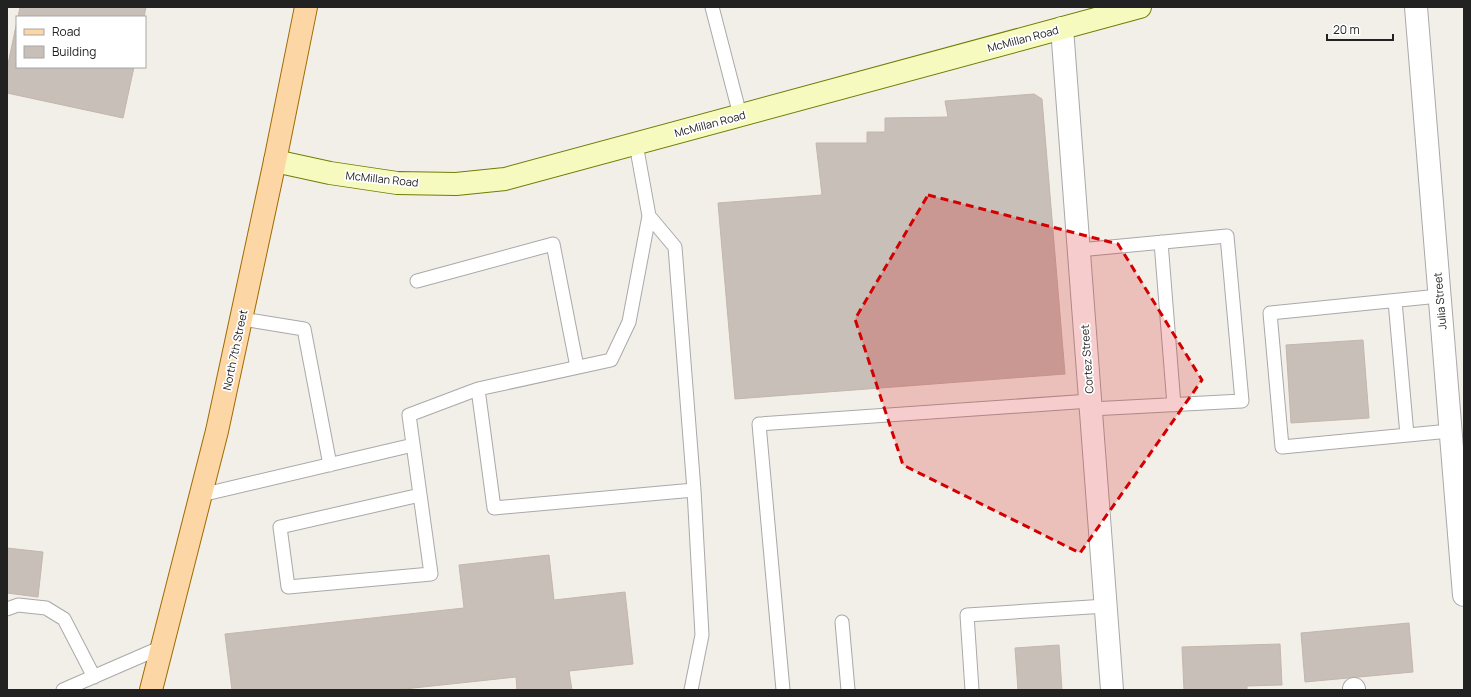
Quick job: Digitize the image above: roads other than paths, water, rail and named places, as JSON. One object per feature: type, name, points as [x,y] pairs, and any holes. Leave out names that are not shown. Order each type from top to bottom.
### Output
[{"type":"main road","name":"North 7th Street","points":[[151,690],[217,431],[242,319],[306,7]]},
{"type":"street","name":"McMillan Road","points":[[275,161],[330,173],[397,183],[456,184],[506,179],[1140,7]]},
{"type":"street","name":"Julia Street","points":[[1416,7],[1464,595]]},
{"type":"street","name":"Cortez Street","points":[[1062,28],[1112,690]]},
{"type":"lane","points":[[712,7],[740,115]]},
{"type":"lane","points":[[420,495],[280,527],[288,587],[431,574],[409,414],[478,389],[611,360],[629,322],[649,216],[636,144]]},
{"type":"lane","points":[[649,216],[674,247],[694,490],[702,635],[691,690]]},
{"type":"lane","points":[[783,690],[759,424],[1090,405],[1174,405],[1242,401],[1227,236],[1079,250]]},
{"type":"lane","points":[[1161,242],[1174,405]]},
{"type":"lane","points":[[417,281],[553,244],[577,367]]},
{"type":"lane","points":[[1439,296],[1270,313],[1282,447],[1450,431]]},
{"type":"lane","points":[[1395,301],[1406,435]]},
{"type":"lane","points":[[242,319],[304,329],[330,464]]},
{"type":"lane","points":[[478,389],[494,508],[694,490]]},
{"type":"lane","points":[[201,495],[413,445]]},
{"type":"lane","points":[[7,609],[18,605],[46,608],[64,619],[94,677]]},
{"type":"lane","points":[[972,690],[967,615],[1106,606]]},
{"type":"lane","points":[[842,622],[848,690]]},
{"type":"lane","points":[[64,690],[162,647]]}]
